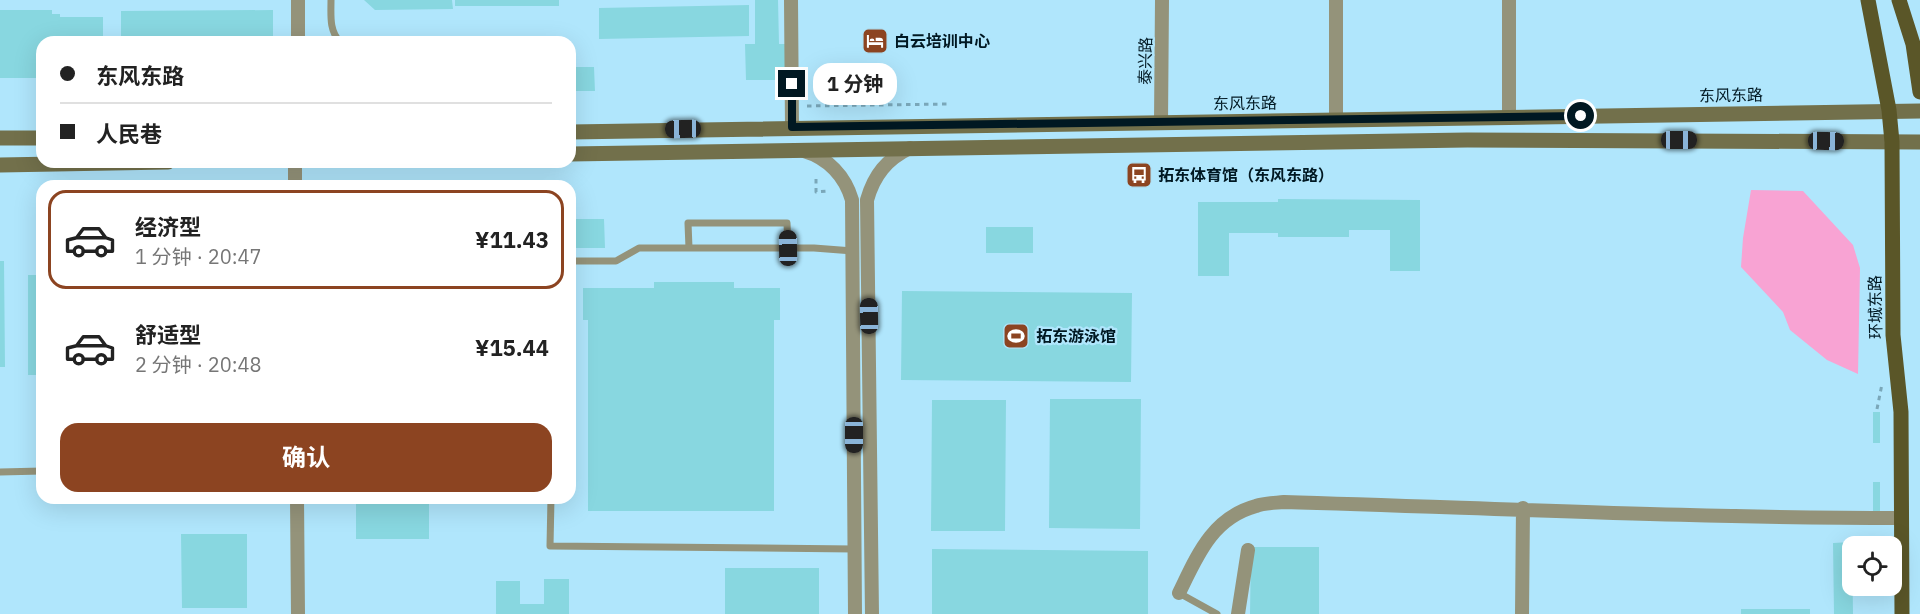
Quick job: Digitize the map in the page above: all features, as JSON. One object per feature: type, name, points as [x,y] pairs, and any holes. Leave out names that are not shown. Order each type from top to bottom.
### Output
[{"type":"main road","name":"环城东路","points":[[1868,0],[1889,110],[1892,142],[1893,335],[1901,412],[1902,614]]},
{"type":"main road","points":[[1899,0],[1913,44],[1920,92]]},
{"type":"main road","name":"东风东路","points":[[576,132],[1920,111]]},
{"type":"main road","points":[[773,150],[780,146],[783,138],[782,133],[774,128]]},
{"type":"main road","points":[[0,138],[36,138]]},
{"type":"main road","points":[[576,154],[1467,140],[1920,142]]},
{"type":"main road","points":[[0,165],[36,164]]},
{"type":"street","points":[[298,0],[298,36]]},
{"type":"street","points":[[791,0],[792,127]]},
{"type":"street","name":"泰兴路","points":[[1161,122],[1162,0]]},
{"type":"street","points":[[1336,0],[1336,119]]},
{"type":"street","points":[[1509,0],[1509,117]]},
{"type":"street","points":[[872,614],[867,200],[870,189],[882,169],[890,160],[910,148]]},
{"type":"street","points":[[799,150],[815,155],[826,162],[842,178],[849,189],[852,200],[855,614]]},
{"type":"street","points":[[1179,593],[1199,549],[1213,532],[1236,514],[1256,506],[1284,502],[1523,508],[1700,516],[1901,518]]},
{"type":"street","points":[[297,504],[298,614]]},
{"type":"street","points":[[1522,614],[1523,508]]},
{"type":"street","points":[[1238,614],[1248,550]]},
{"type":"lane","points":[[331,0],[331,24],[334,36]]},
{"type":"lane","points":[[689,248],[688,223],[787,223],[788,248]]},
{"type":"lane","points":[[576,261],[616,261],[639,248],[788,248],[853,251]]},
{"type":"lane","points":[[0,472],[36,471]]},
{"type":"lane","points":[[551,504],[550,546],[854,549]]},
{"type":"lane","points":[[1179,593],[1217,614]]},
{"type":"path","points":[[805,106],[947,104]]},
{"type":"path","points":[[814,106],[814,113]]},
{"type":"path","points":[[816,179],[816,192],[829,191]]},
{"type":"shaded area","points":[[1751,190],[1803,191],[1853,245],[1860,268],[1858,374],[1827,360],[1790,330],[1783,312],[1741,267]]},
{"type":"building","points":[[364,0],[452,0],[453,9],[375,10]]},
{"type":"building","points":[[455,0],[559,0],[559,6],[455,6]]},
{"type":"building","points":[[755,0],[778,0],[779,44],[787,44],[788,80],[746,80],[745,44],[755,44]]},
{"type":"building","points":[[749,5],[749,36],[599,39],[599,8]]},
{"type":"building","points":[[0,10],[52,10],[52,14],[60,14],[60,17],[103,17],[103,36],[36,36],[36,78],[0,78]]},
{"type":"building","points":[[273,10],[273,36],[121,36],[121,11]]},
{"type":"building","points":[[576,67],[594,67],[595,91],[576,91]]},
{"type":"building","points":[[1278,199],[1420,200],[1420,271],[1390,271],[1390,230],[1349,230],[1349,237],[1278,237],[1278,233],[1229,233],[1229,276],[1198,276],[1198,202],[1278,202]]},
{"type":"building","points":[[576,219],[604,219],[605,248],[576,248]]},
{"type":"building","points":[[986,227],[1033,227],[1033,253],[986,253]]},
{"type":"building","points":[[0,261],[4,261],[5,367],[0,367]]},
{"type":"building","points":[[28,275],[36,275],[36,375],[28,375]]},
{"type":"building","points":[[654,282],[734,282],[734,288],[780,288],[780,320],[774,320],[774,511],[588,511],[588,320],[583,320],[583,288],[654,288]]},
{"type":"building","name":"拓东游泳馆","points":[[902,291],[1132,293],[1131,382],[901,380]]},
{"type":"building","points":[[1050,399],[1141,399],[1140,529],[1049,528]]},
{"type":"building","points":[[932,400],[1006,400],[1005,531],[931,531]]},
{"type":"building","points":[[1873,412],[1880,412],[1880,443],[1873,443]]},
{"type":"building","points":[[1873,482],[1880,482],[1880,513],[1873,513]]},
{"type":"building","points":[[356,504],[429,504],[429,539],[356,539]]},
{"type":"building","points":[[181,534],[247,534],[247,608],[182,608]]},
{"type":"building","points":[[1833,543],[1842,543],[1842,596],[1853,596],[1853,614],[1834,614]]},
{"type":"building","points":[[1251,547],[1319,547],[1319,614],[1250,614]]},
{"type":"building","points":[[932,549],[1148,551],[1148,614],[932,614]]},
{"type":"building","points":[[725,568],[819,568],[819,614],[725,614]]},
{"type":"building","points":[[544,579],[569,579],[569,614],[496,614],[496,581],[520,581],[520,604],[544,604]]},
{"type":"building","points":[[1741,609],[1810,609],[1810,614],[1741,614]]},
{"type":"place","name":"白云培训中心","points":[[875,41]]},
{"type":"place","name":"拓东体育馆（东风东路）","points":[[1139,175]]},
{"type":"place","name":"拓东游泳馆","points":[[1016,336]]},
{"type":"route","points":[[792,84],[792,127],[1581,116]]}]
